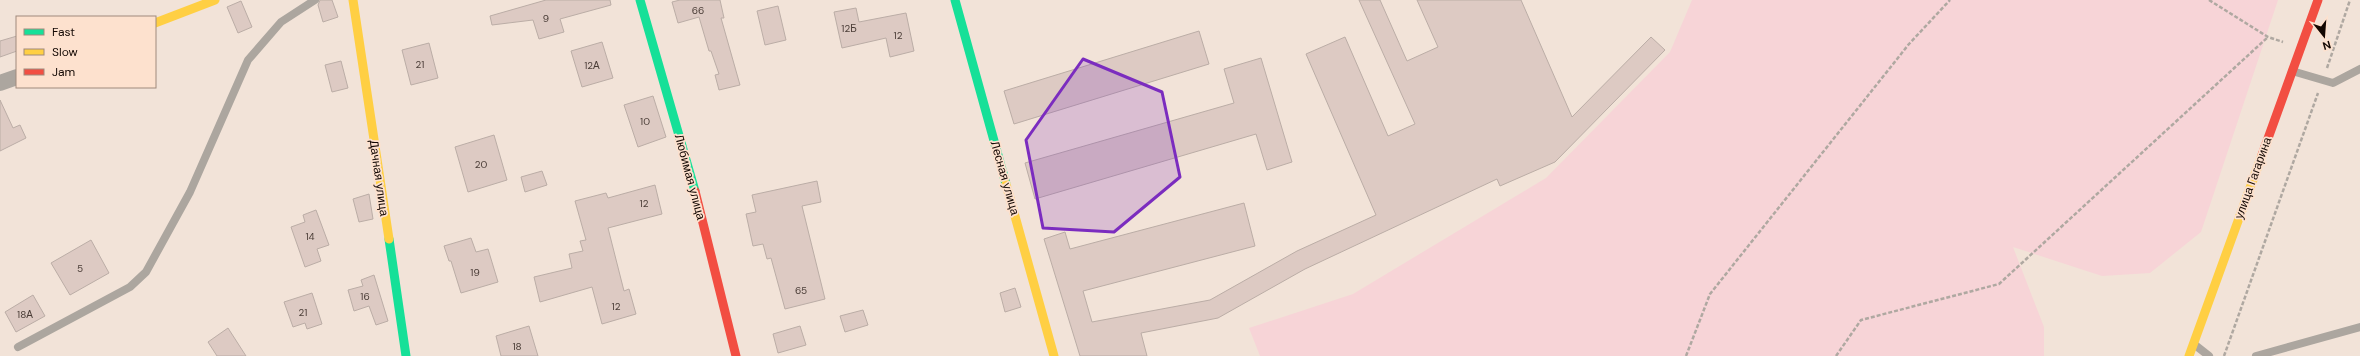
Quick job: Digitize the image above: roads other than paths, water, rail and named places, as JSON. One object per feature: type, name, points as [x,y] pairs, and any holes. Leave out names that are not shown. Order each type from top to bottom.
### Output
[{"type":"street","points":[[156,23],[215,0]]},
{"type":"street","name":"Дачная улица","points":[[353,0],[406,356]]},
{"type":"street","name":"Любимая улица","points":[[640,0],[696,194],[736,356]]},
{"type":"street","name":"Лесная улица","points":[[955,0],[1054,356]]},
{"type":"street","name":"улица Гагарина","points":[[2189,356],[2318,0]]},
{"type":"street","points":[[0,83],[16,77]]},
{"type":"lane","points":[[18,348],[130,287],[146,272],[190,192],[248,60],[281,22],[315,0]]},
{"type":"lane","points":[[2292,71],[2333,83],[2360,69]]},
{"type":"lane","points":[[2256,356],[2360,327]]},
{"type":"lane","points":[[2193,343],[2209,356]]}]
